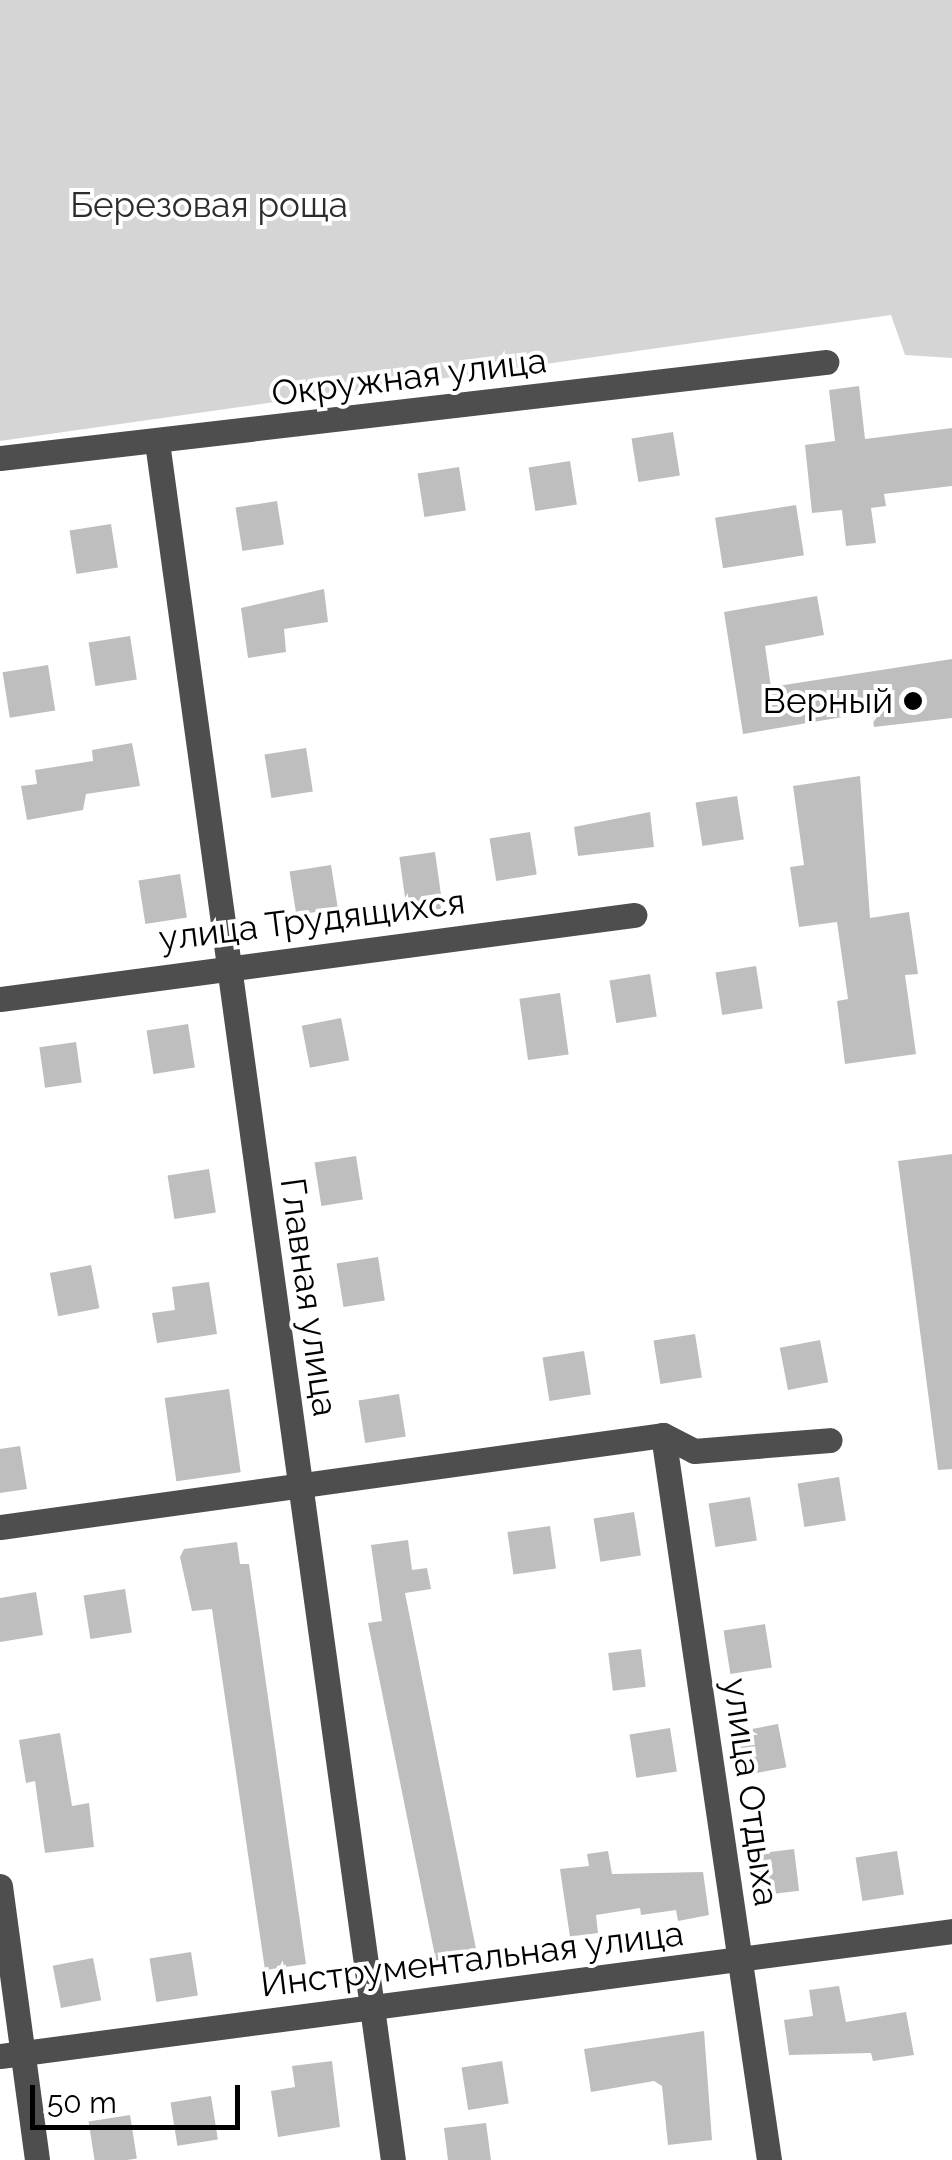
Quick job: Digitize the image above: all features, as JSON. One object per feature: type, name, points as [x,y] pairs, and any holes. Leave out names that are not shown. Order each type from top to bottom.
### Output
[{"type":"street","name":"Окружная улица","points":[[0,458],[826,362]]},
{"type":"street","name":"Главная улица","points":[[157,442],[392,2160]]},
{"type":"street","name":"улица Трудящихся","points":[[0,1000],[229,964],[634,915]]},
{"type":"street","points":[[0,1527],[663,1435],[694,1450],[830,1440]]},
{"type":"street","name":"улица Отдыха","points":[[663,1435],[769,2160]]},
{"type":"street","points":[[0,1886],[11,2055],[37,2160]]},
{"type":"street","name":"Инструментальная улица","points":[[11,2055],[370,2004],[740,1961],[952,1931]]},
{"type":"green space","name":"Березовая роща","points":[[0,0],[952,0],[952,358],[905,355],[891,315],[0,441]]},
{"type":"building","points":[[859,386],[865,439],[952,428],[952,486],[884,494],[886,506],[871,508],[876,543],[846,546],[842,510],[812,513],[805,445],[835,441],[829,390]]},
{"type":"building","points":[[673,432],[680,475],[638,482],[632,439]]},
{"type":"building","points":[[570,461],[577,504],[535,511],[529,468]]},
{"type":"building","points":[[459,467],[466,510],[424,517],[418,474]]},
{"type":"building","points":[[277,501],[284,544],[242,551],[236,508]]},
{"type":"building","points":[[796,505],[804,555],[723,568],[715,518]]},
{"type":"building","points":[[111,524],[118,567],[76,574],[70,531]]},
{"type":"building","points":[[324,589],[328,622],[284,629],[286,652],[248,658],[241,608]]},
{"type":"building","points":[[817,596],[824,635],[765,646],[771,687],[952,659],[952,718],[874,727],[872,712],[743,734],[724,612]]},
{"type":"building","points":[[130,636],[137,679],[95,686],[89,643]]},
{"type":"building","points":[[48,665],[55,710],[10,718],[3,672]]},
{"type":"building","points":[[132,743],[140,786],[86,794],[83,810],[27,820],[21,786],[37,784],[35,770],[93,761],[92,750]]},
{"type":"building","points":[[306,748],[313,791],[271,798],[265,755]]},
{"type":"building","points":[[860,776],[870,918],[909,912],[918,974],[905,975],[916,1054],[845,1064],[837,1001],[848,999],[837,922],[799,927],[790,867],[804,865],[793,786]]},
{"type":"building","points":[[737,796],[744,839],[702,846],[696,803]]},
{"type":"building","points":[[650,812],[654,847],[578,856],[574,827]]},
{"type":"building","points":[[530,832],[537,874],[496,881],[490,838]]},
{"type":"building","points":[[435,852],[443,908],[407,913],[399,857]]},
{"type":"building","points":[[331,865],[338,908],[296,915],[290,872]]},
{"type":"building","points":[[180,874],[187,917],[145,924],[139,881]]},
{"type":"building","points":[[756,966],[763,1008],[722,1015],[716,972]]},
{"type":"building","points":[[650,974],[657,1016],[616,1023],[610,980]]},
{"type":"building","points":[[560,993],[569,1054],[528,1060],[519,999]]},
{"type":"building","points":[[341,1018],[349,1060],[310,1068],[302,1026]]},
{"type":"building","points":[[188,1024],[195,1067],[153,1074],[147,1031]]},
{"type":"building","points":[[76,1042],[82,1083],[45,1088],[39,1047]]},
{"type":"building","points":[[952,1154],[952,1469],[938,1470],[898,1161]]},
{"type":"building","points":[[356,1156],[363,1199],[321,1206],[315,1163]]},
{"type":"building","points":[[209,1169],[216,1212],[174,1219],[168,1176]]},
{"type":"building","points":[[378,1257],[385,1300],[343,1307],[337,1264]]},
{"type":"building","points":[[91,1265],[99,1308],[58,1316],[50,1273]]},
{"type":"building","points":[[209,1282],[217,1334],[157,1343],[152,1313],[175,1310],[172,1287]]},
{"type":"building","points":[[695,1334],[702,1377],[660,1384],[654,1341]]},
{"type":"building","points":[[820,1340],[828,1382],[788,1390],[780,1348]]},
{"type":"building","points":[[584,1351],[591,1394],[549,1401],[543,1358]]},
{"type":"building","points":[[229,1389],[241,1472],[176,1481],[165,1398]]},
{"type":"building","points":[[399,1394],[406,1436],[365,1443],[359,1400]]},
{"type":"building","points":[[20,1446],[27,1489],[0,1493],[0,1449]]},
{"type":"building","points":[[839,1477],[846,1520],[804,1527],[798,1484]]},
{"type":"building","points":[[750,1497],[757,1540],[715,1547],[709,1504]]},
{"type":"building","points":[[634,1512],[641,1555],[600,1562],[594,1518]]},
{"type":"building","points":[[550,1526],[556,1569],[513,1575],[507,1532]]},
{"type":"building","points":[[408,1540],[412,1570],[427,1568],[431,1589],[405,1593],[477,1954],[436,1961],[368,1623],[382,1621],[371,1545]]},
{"type":"building","points":[[237,1542],[240,1564],[249,1564],[306,1964],[265,1970],[212,1609],[192,1611],[180,1557],[184,1549]]},
{"type":"building","points":[[125,1589],[132,1632],[90,1639],[84,1596]]},
{"type":"building","points":[[36,1592],[43,1635],[0,1642],[0,1598]]},
{"type":"building","points":[[765,1624],[772,1667],[730,1674],[724,1631]]},
{"type":"building","points":[[641,1649],[646,1687],[613,1691],[608,1653]]},
{"type":"building","points":[[778,1724],[786,1767],[746,1775],[738,1732]]},
{"type":"building","points":[[670,1728],[677,1771],[636,1778],[630,1734]]},
{"type":"building","points":[[60,1733],[72,1806],[89,1803],[94,1847],[45,1853],[35,1781],[26,1783],[19,1740]]},
{"type":"building","points":[[794,1849],[799,1891],[757,1896],[752,1854]]},
{"type":"building","points":[[608,1851],[612,1874],[703,1872],[709,1915],[678,1921],[676,1910],[641,1915],[640,1908],[596,1915],[598,1933],[570,1937],[560,1869],[589,1866],[587,1854]]},
{"type":"building","points":[[897,1851],[904,1894],[862,1901],[856,1858]]},
{"type":"building","points":[[191,1952],[198,1995],[156,2002],[150,1959]]},
{"type":"building","points":[[93,1958],[101,2000],[61,2008],[53,1966]]},
{"type":"building","points":[[839,1986],[846,2022],[906,2012],[914,2055],[873,2061],[871,2053],[789,2055],[784,2020],[813,2016],[809,1990]]},
{"type":"building","points":[[704,2031],[712,2140],[668,2145],[662,2086],[654,2081],[591,2092],[584,2049]]},
{"type":"building","points":[[332,2061],[340,2127],[278,2137],[271,2091],[295,2087],[292,2066]]},
{"type":"building","points":[[502,2061],[509,2103],[468,2110],[462,2067]]},
{"type":"building","points":[[211,2096],[218,2139],[177,2146],[171,2102]]},
{"type":"building","points":[[130,2115],[137,2158],[95,2160],[89,2122]]},
{"type":"building","points":[[486,2123],[491,2160],[448,2160],[444,2128]]},
{"type":"place","name":"Верный","points":[[913,701]]}]
